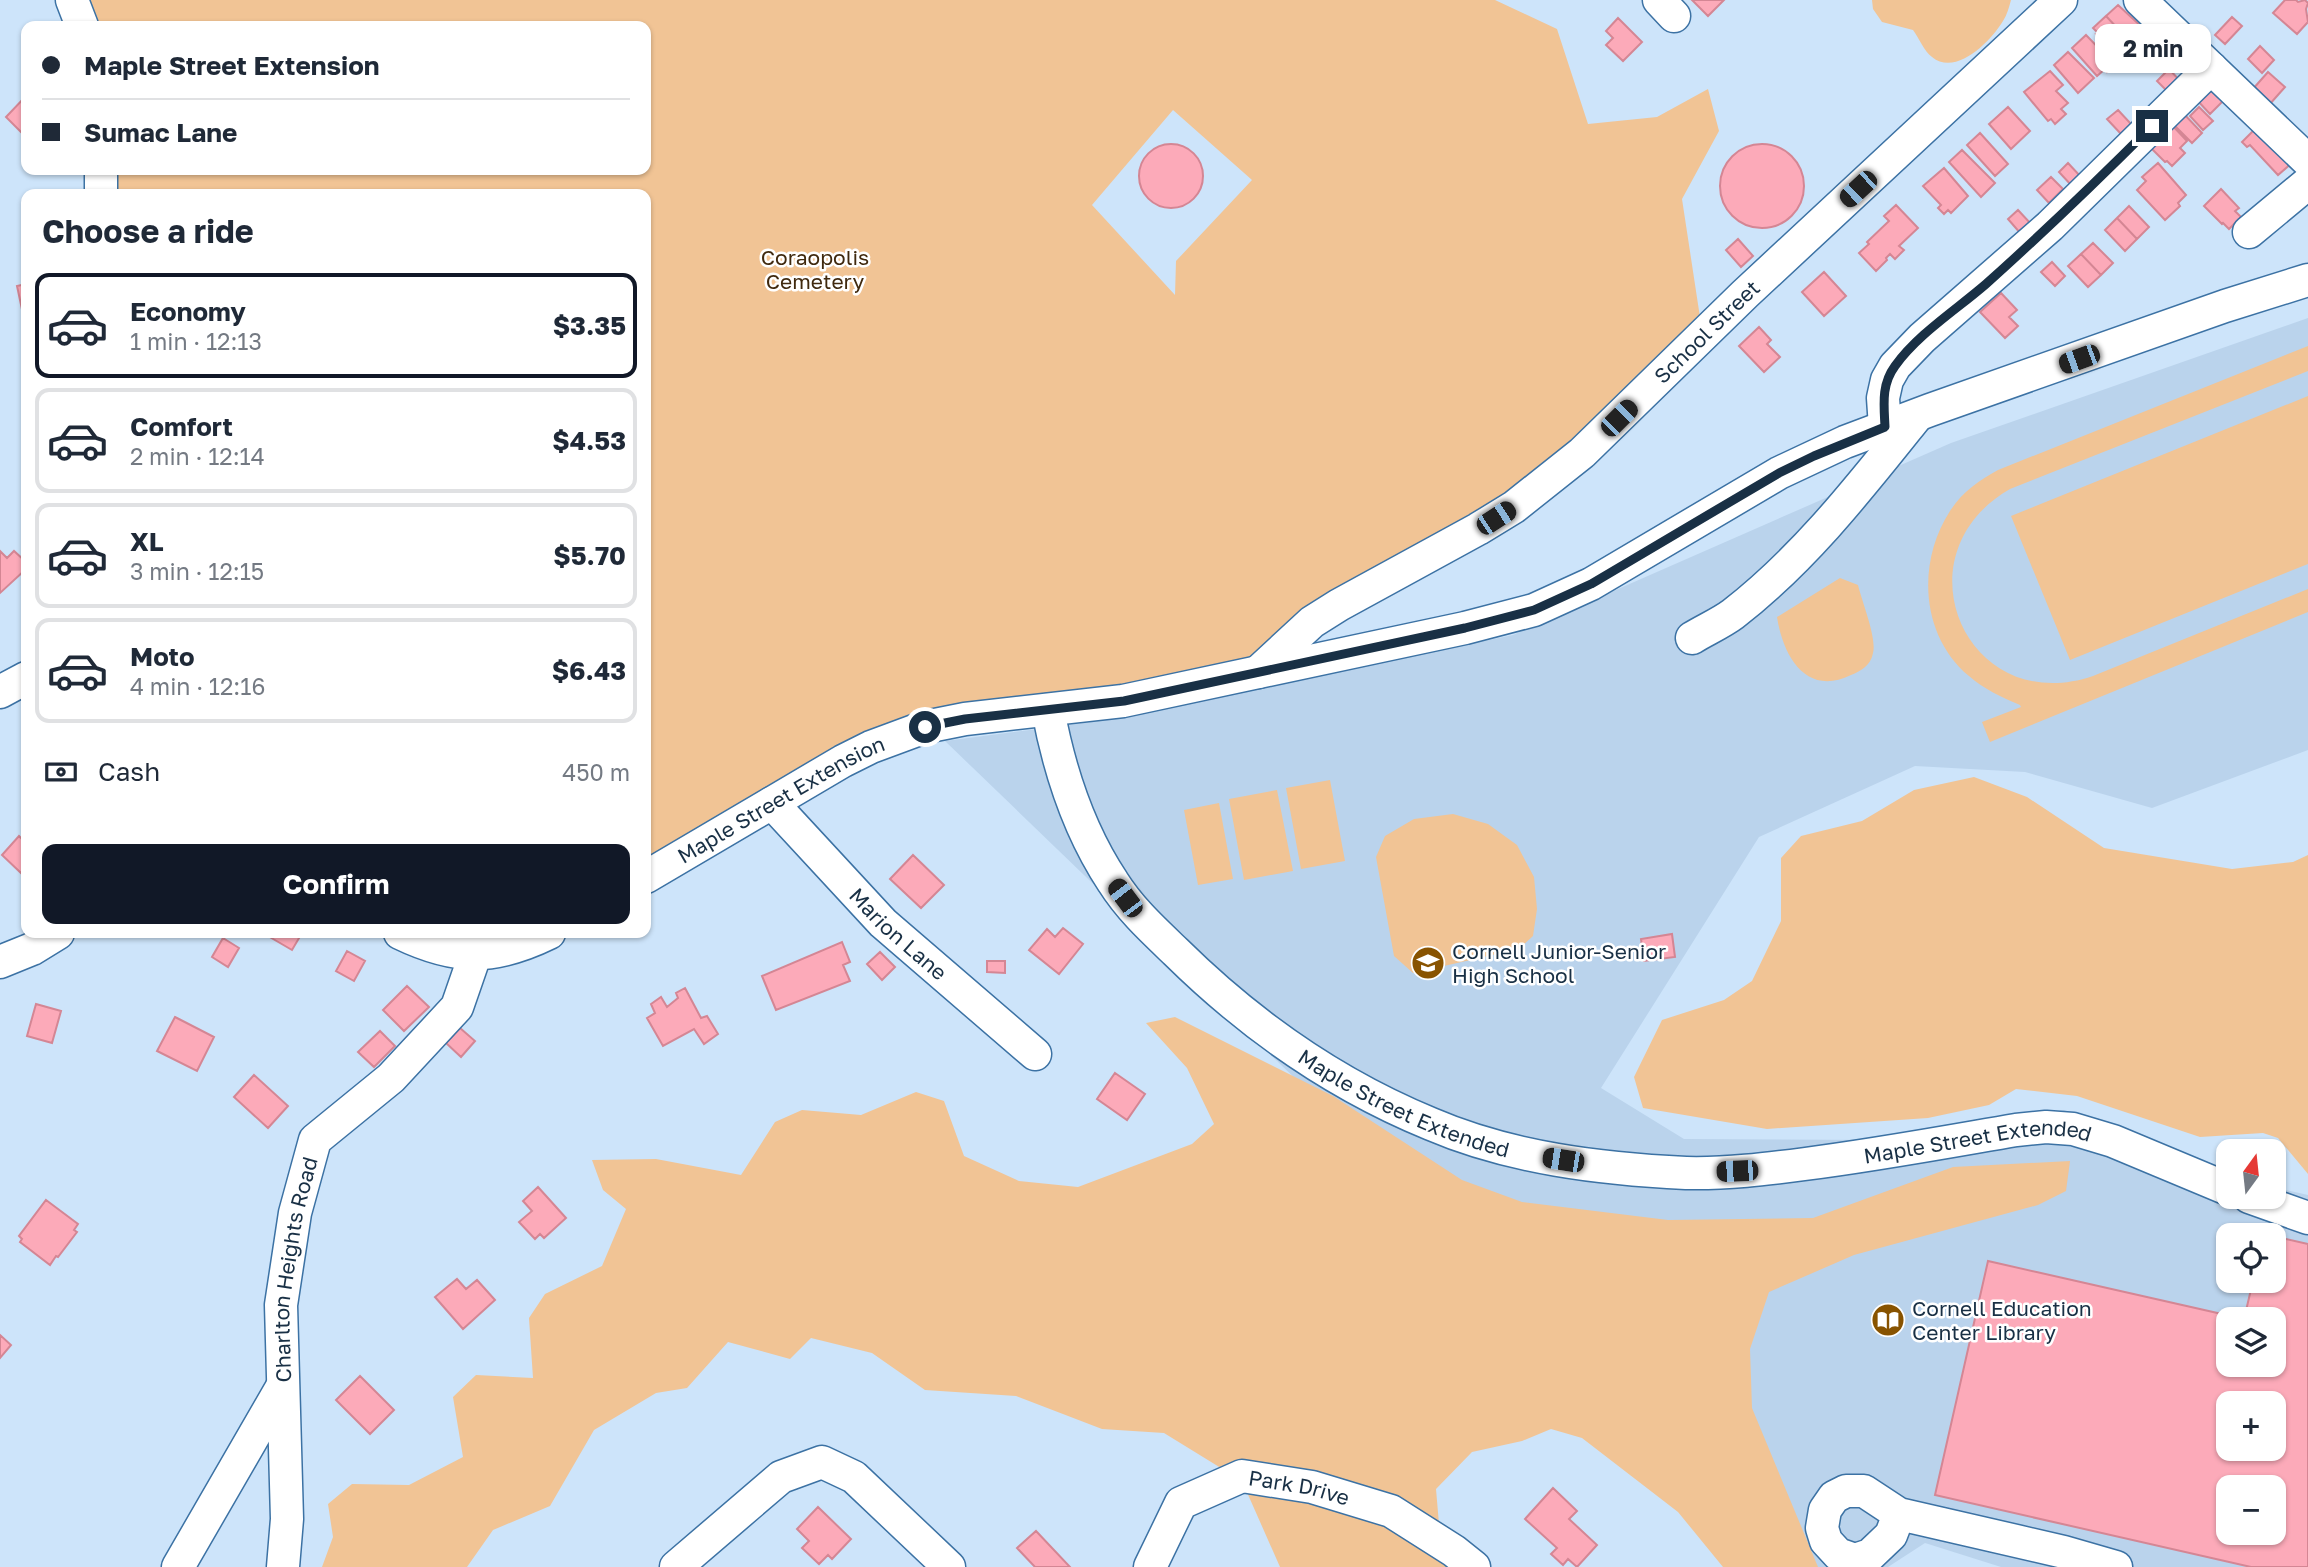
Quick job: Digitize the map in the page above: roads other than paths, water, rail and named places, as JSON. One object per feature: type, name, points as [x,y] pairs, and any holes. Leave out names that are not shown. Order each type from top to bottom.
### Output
[{"type":"street","points":[[72,0],[80,21]]},
{"type":"street","name":"School Street","points":[[1258,673],[1312,622],[1478,529],[1514,506],[1583,453],[1745,294],[2061,0]]},
{"type":"street","points":[[2140,0],[2308,161]]},
{"type":"street","points":[[1885,427],[1883,398],[1886,380],[1895,366],[2050,226],[2211,68]]},
{"type":"street","points":[[2249,232],[2308,183]]},
{"type":"street","name":"Maple Street Extension","points":[[651,874],[843,761],[925,727],[965,719],[1124,701],[1465,628],[1534,610],[1591,584],[1779,473],[1814,456],[1919,414],[2225,306],[2308,280]]},
{"type":"street","points":[[1692,638],[1731,616],[1771,582],[1848,502],[1919,414]]},
{"type":"street","points":[[0,692],[21,681]]},
{"type":"street","name":"Maple Street Extended","points":[[1048,710],[1055,747],[1071,796],[1112,881],[1138,916],[1194,971],[1245,1015],[1297,1051],[1368,1094],[1432,1125],[1489,1144],[1542,1157],[1604,1166],[1689,1173],[1761,1170],[1830,1161],[2016,1130],[2046,1127],[2073,1129],[2113,1141],[2216,1184]]},
{"type":"street","name":"Marion Lane","points":[[772,803],[883,923],[1035,1054]]},
{"type":"street","points":[[0,962],[32,949],[50,938]]},
{"type":"street","points":[[412,938],[431,946],[475,955],[515,947],[537,938]]},
{"type":"street","name":"Charlton Heights Road","points":[[283,1567],[287,1519],[281,1305],[295,1213],[315,1140],[391,1078],[457,1007],[475,955]]},
{"type":"street","points":[[2283,1209],[2308,1218]]},
{"type":"street","points":[[178,1567],[282,1387]]},
{"type":"street","points":[[676,1567],[781,1477],[822,1462],[854,1477],[949,1567]]},
{"type":"street","name":"Park Drive","points":[[1150,1567],[1181,1503],[1242,1476],[1312,1486],[1391,1511],[1474,1567]]},
{"type":"street","points":[[1899,1514],[2064,1552],[2116,1567]]},
{"type":"place","name":"Cornell Junior-Senior High School","points":[[1428,963]]},
{"type":"place","name":"Cornell Education Center Library","points":[[1888,1320]]},
{"type":"park label","name":"Coraopolis Cemetery","points":[[815,269]]}]
